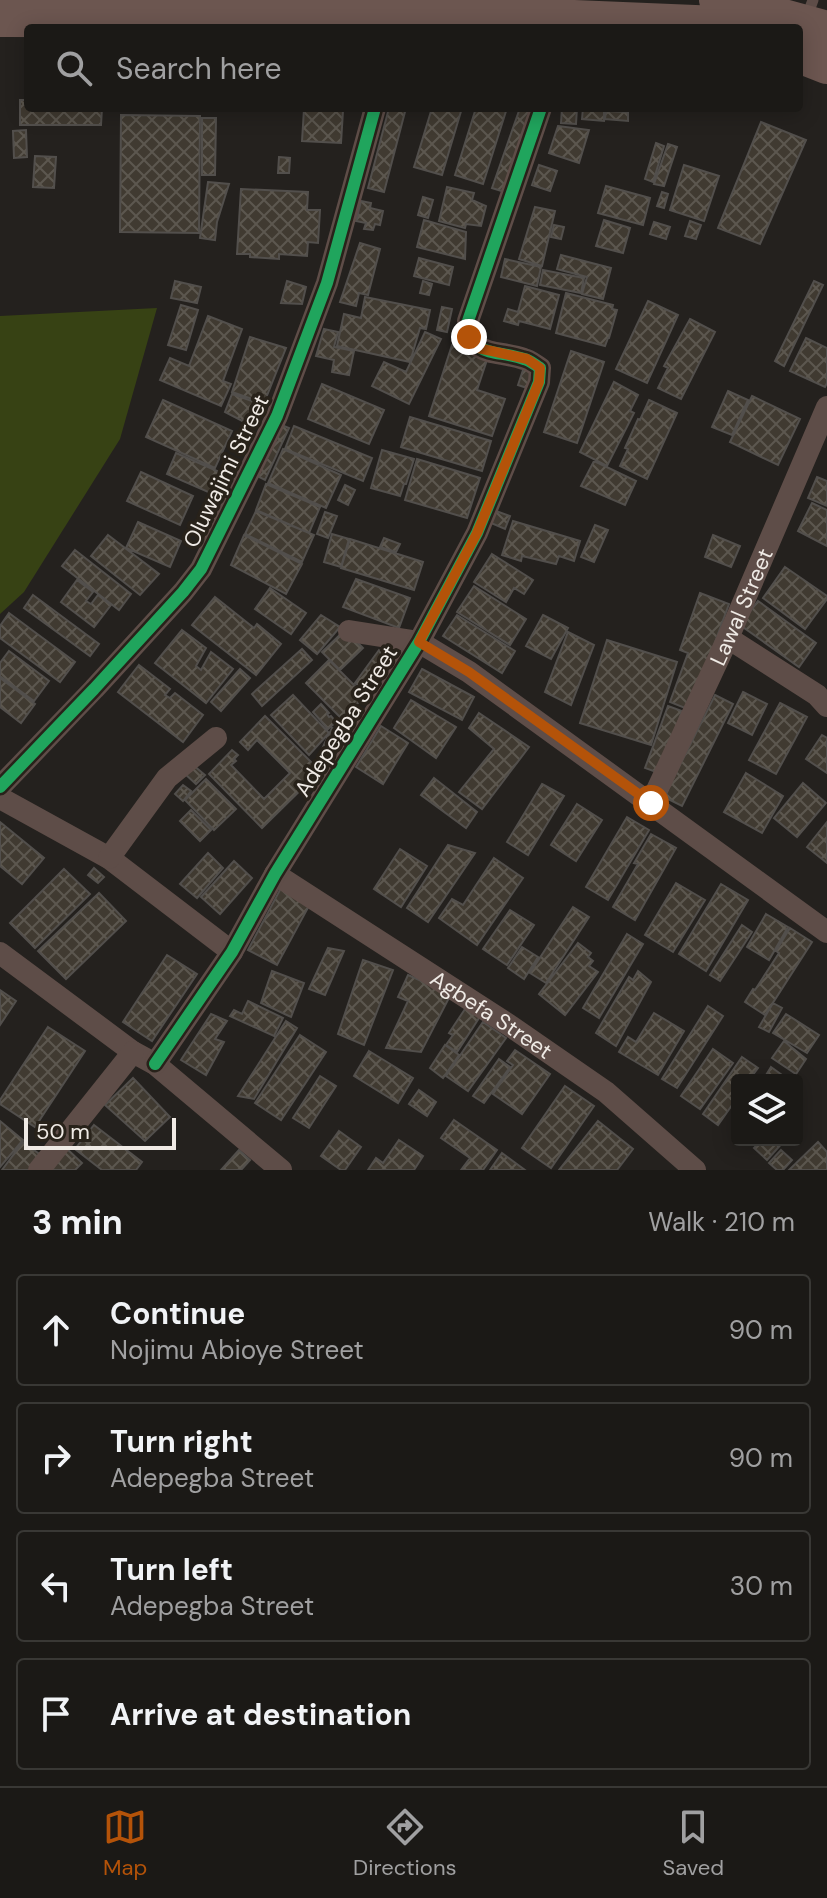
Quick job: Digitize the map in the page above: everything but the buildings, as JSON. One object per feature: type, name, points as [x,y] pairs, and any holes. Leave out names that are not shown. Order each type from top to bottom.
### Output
[{"type":"highway","points":[[706,24],[725,8],[797,24]]},
{"type":"highway","points":[[0,18],[572,24]]},
{"type":"highway","points":[[811,27],[827,65]]},
{"type":"street","name":"Oluwajimi Street","points":[[0,787],[94,689],[201,569],[277,416],[327,283],[374,112]]},
{"type":"street","name":"Adepegba Street","points":[[155,1064],[232,952],[275,874],[419,642],[477,533],[539,382],[540,368],[527,359],[478,348],[469,337],[468,321],[540,112]]},
{"type":"street","name":"Lawal Street","points":[[651,803],[728,638],[827,407]]},
{"type":"street","points":[[349,631],[419,642],[469,672],[827,932]]},
{"type":"street","points":[[728,638],[817,695],[827,706]]},
{"type":"street","points":[[109,858],[167,778],[216,738]]},
{"type":"street","points":[[0,798],[109,858],[232,952]]},
{"type":"street","name":"Agbefa Street","points":[[275,874],[509,1025],[606,1092],[695,1170]]},
{"type":"street","points":[[0,953],[133,1052],[155,1064],[281,1170]]},
{"type":"street","points":[[39,1170],[133,1052]]},
{"type":"green space","points":[[157,308],[120,439],[24,592],[0,614],[0,316]]},
{"type":"cycle path","points":[[0,787],[94,689],[201,569],[277,416],[327,283],[374,112]]},
{"type":"cycle path","points":[[155,1064],[232,952],[275,874],[419,642],[477,533],[539,382],[540,368],[530,361],[479,347],[470,333],[468,321],[540,112]]},
{"type":"route","points":[[469,337],[478,348],[527,359],[540,368],[539,382],[477,533],[419,642],[469,672],[651,803]]}]
